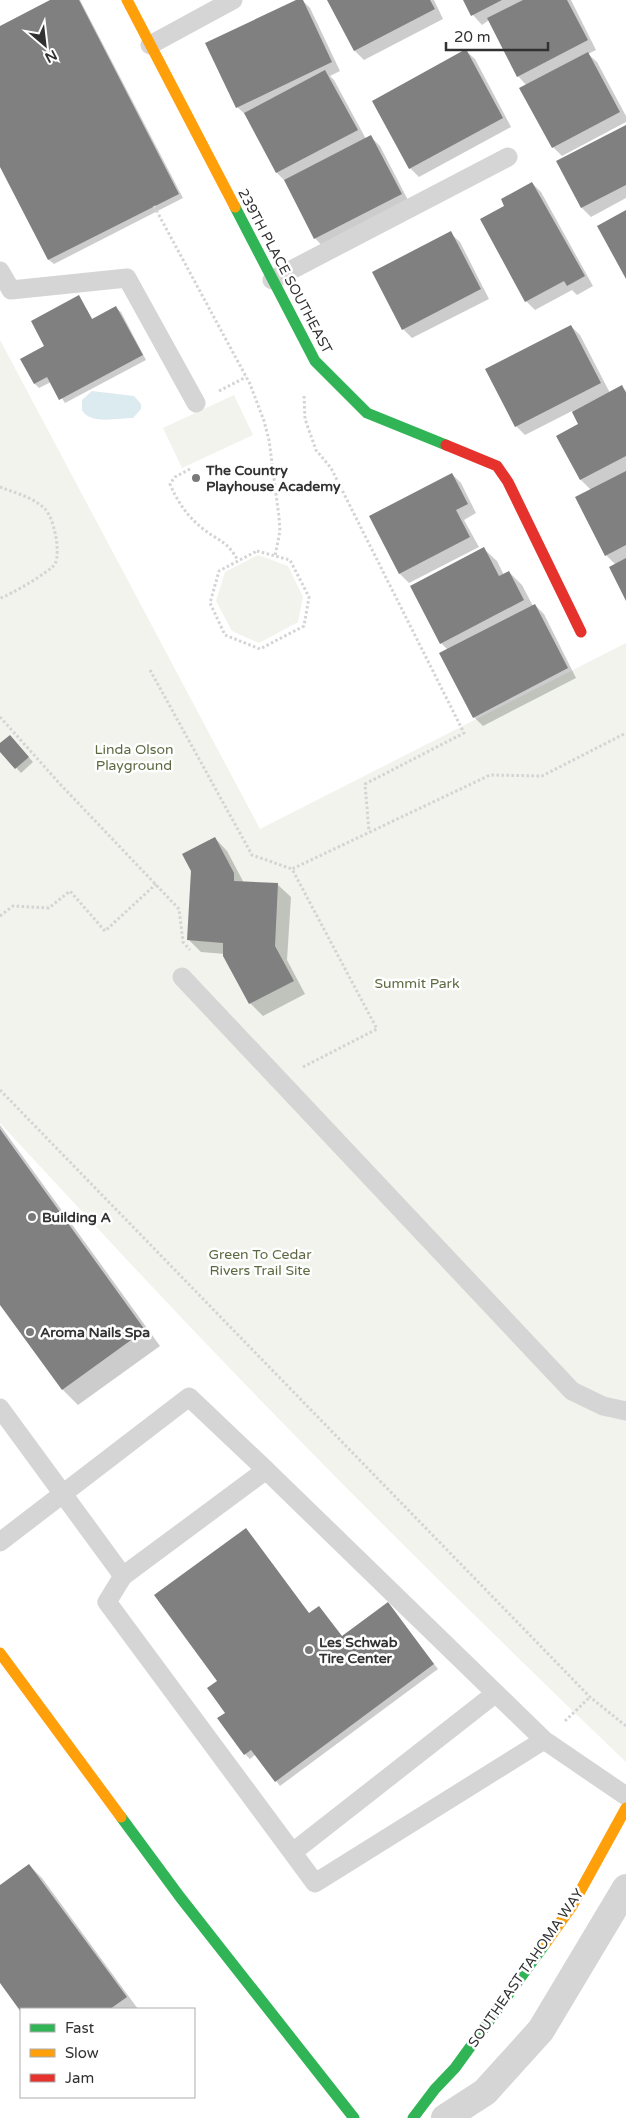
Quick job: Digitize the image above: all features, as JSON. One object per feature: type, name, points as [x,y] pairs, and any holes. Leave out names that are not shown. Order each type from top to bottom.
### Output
[{"type":"street","name":"239TH PLACE SOUTHEAST","points":[[127,0],[315,361],[367,413],[497,466],[508,482],[581,632]]},
{"type":"street","points":[[0,1652],[180,1897],[354,2118]]},
{"type":"street","name":"SOUTHEAST TAHOMA WAY","points":[[413,2118],[435,2089],[455,2068],[572,1906],[626,1808]]},
{"type":"street","points":[[445,2118],[485,2092],[541,2030],[626,1888]]},
{"type":"lane","points":[[150,45],[233,0]]},
{"type":"lane","points":[[272,280],[508,157]]},
{"type":"lane","points":[[0,270],[10,290],[127,278],[196,404]]},
{"type":"lane","points":[[182,977],[572,1391],[603,1406],[626,1410]]},
{"type":"lane","points":[[0,1542],[189,1397],[544,1740],[626,1796]]},
{"type":"lane","points":[[0,1408],[123,1576]]},
{"type":"lane","points":[[266,1470],[123,1576],[107,1602],[315,1883],[544,1740]]},
{"type":"lane","points":[[293,1852],[496,1693]]},
{"type":"path","points":[[154,206],[250,384],[264,421],[269,440],[279,517],[280,531],[275,556]]},
{"type":"path","points":[[315,361],[297,370],[304,390],[305,419],[316,450],[331,468],[464,732],[365,784],[369,832]]},
{"type":"path","points":[[190,470],[175,477],[170,484],[177,501],[190,518],[232,548],[238,561]]},
{"type":"path","points":[[0,487],[35,500],[46,510],[55,531],[58,557],[54,565],[9,596],[0,598]]},
{"type":"path","points":[[257,552],[290,560],[309,597],[304,626],[260,649],[225,635],[210,603],[219,571],[238,561],[257,552]]},
{"type":"path","points":[[150,670],[252,855],[292,869],[377,1029],[279,1080]]},
{"type":"path","points":[[0,717],[60,784],[179,909],[183,942],[196,956]]},
{"type":"path","points":[[292,869],[490,775],[542,776],[626,733]]},
{"type":"path","points":[[0,916],[13,906],[49,908],[70,891],[105,931],[156,884]]},
{"type":"path","points":[[0,1090],[590,1697],[626,1726]]},
{"type":"path","points":[[544,1740],[590,1697]]},
{"type":"green space","name":"Summit Park","points":[[0,340],[260,829],[626,643],[626,1762],[355,1496],[249,1388],[0,1123]]},
{"type":"green space","points":[[234,395],[253,435],[182,468],[163,428]]},
{"type":"green space","points":[[258,555],[288,566],[303,597],[298,622],[259,643],[232,631],[216,601],[225,572]]},
{"type":"shaded area","points":[[92,391],[134,396],[141,404],[141,409],[133,418],[105,420],[91,418],[82,410],[82,400]]},
{"type":"building","points":[[50,0],[79,0],[179,194],[48,260],[0,167],[0,26]]},
{"type":"building","points":[[296,0],[303,0],[332,62],[236,108],[205,43]]},
{"type":"building","points":[[327,0],[430,0],[435,9],[354,51]]},
{"type":"building","points":[[463,0],[502,0],[471,16]]},
{"type":"building","points":[[523,0],[567,0],[588,40],[517,77],[487,18]]},
{"type":"building","points":[[466,49],[503,118],[409,169],[372,101]]},
{"type":"building","points":[[588,52],[620,112],[552,148],[519,88]]},
{"type":"building","points":[[325,70],[358,130],[276,173],[244,113]]},
{"type":"building","points":[[626,125],[626,185],[581,208],[556,161]]},
{"type":"building","points":[[371,135],[402,194],[314,239],[284,180]]},
{"type":"building","points":[[532,182],[585,276],[567,286],[564,281],[525,302],[480,219],[504,206],[501,199]]},
{"type":"building","points":[[626,210],[626,279],[597,226]]},
{"type":"building","points":[[451,231],[481,289],[402,330],[372,272]]},
{"type":"building","points":[[79,295],[92,319],[116,306],[143,355],[59,400],[47,377],[34,384],[20,359],[44,346],[31,321]]},
{"type":"building","points":[[571,325],[601,383],[515,427],[485,369]]},
{"type":"building","points":[[622,385],[626,393],[626,456],[580,480],[556,436],[578,424],[572,412]]},
{"type":"building","points":[[626,471],[626,545],[605,556],[575,497]]},
{"type":"building","points":[[452,473],[468,504],[456,510],[470,537],[399,574],[369,516]]},
{"type":"building","points":[[484,547],[499,576],[509,571],[524,600],[440,644],[410,586]]},
{"type":"building","points":[[626,558],[626,601],[609,567]]},
{"type":"building","points":[[535,604],[568,668],[473,718],[439,653]]},
{"type":"building","points":[[10,735],[29,757],[15,769],[0,752],[0,743]]},
{"type":"building","points":[[215,837],[234,873],[234,881],[278,883],[275,946],[294,981],[249,1004],[223,956],[223,943],[187,940],[191,871],[182,854]]},
{"type":"building","name":"Building A","points":[[0,1129],[145,1330],[62,1390],[0,1305]]},
{"type":"building","name":"Les Schwab Tire Center","points":[[246,1528],[309,1613],[319,1606],[342,1636],[388,1602],[434,1664],[275,1782],[251,1750],[244,1755],[217,1718],[225,1713],[207,1688],[217,1681],[154,1595]]},
{"type":"building","points":[[29,1864],[127,1997],[111,2008],[20,2008],[20,2011],[0,1983],[0,1885]]},
{"type":"traffic: fast","points":[[235,207],[315,361],[367,413],[446,445]]},
{"type":"traffic: fast","points":[[121,1817],[180,1897],[354,2118]]},
{"type":"traffic: fast","points":[[413,2118],[435,2089],[455,2068],[545,1944]]},
{"type":"traffic: slow","points":[[127,0],[235,207]]},
{"type":"traffic: slow","points":[[0,1653],[121,1817]]},
{"type":"traffic: slow","points":[[545,1944],[572,1906],[626,1808]]},
{"type":"traffic: jam","points":[[446,445],[497,466],[508,482],[581,632]]},
{"type":"place","name":"The Country Playhouse Academy","points":[[196,478]]},
{"type":"place","name":"Building A","points":[[32,1217]]},
{"type":"place","name":"Aroma Nails Spa","points":[[30,1332]]},
{"type":"place","name":"Les Schwab Tire Center","points":[[309,1650]]},
{"type":"park label","name":"Linda Olson Playground","points":[[134,758]]},
{"type":"park label","name":"Green To Cedar Rivers Trail Site","points":[[260,1262]]}]
